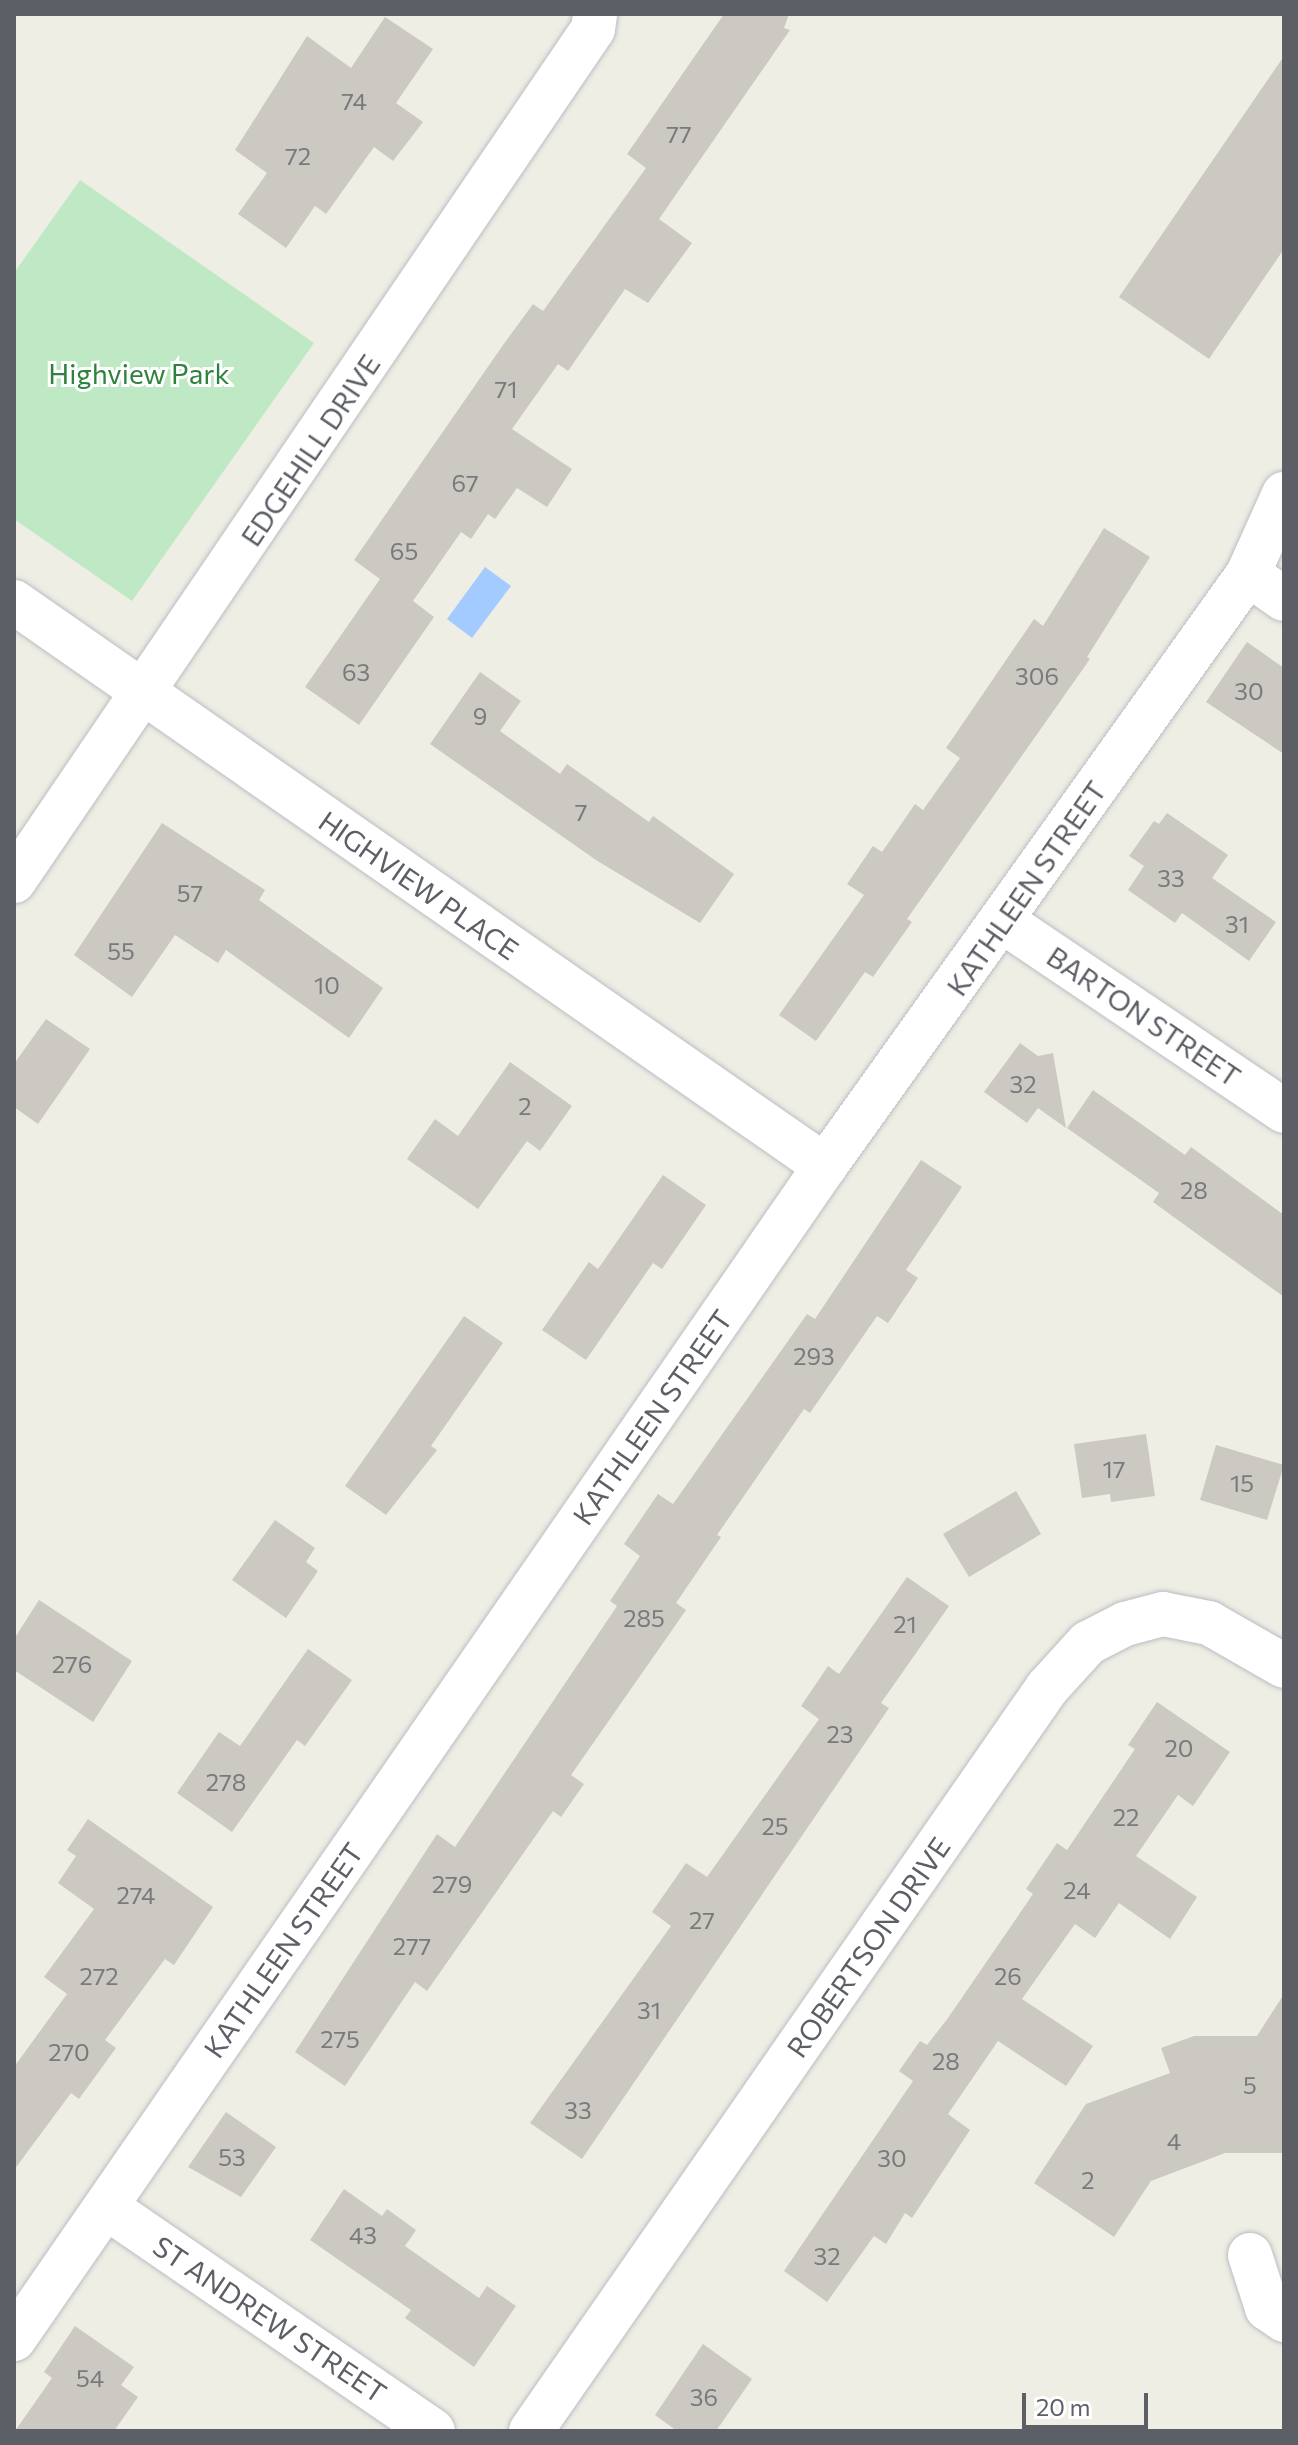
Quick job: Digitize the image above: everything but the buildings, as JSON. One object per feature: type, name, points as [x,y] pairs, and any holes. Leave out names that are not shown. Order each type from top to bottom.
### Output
[{"type":"street","name":"EDGEHILL DRIVE","points":[[14,881],[145,694],[593,29],[595,14]]},
{"type":"street","name":"KATHLEEN STREET","points":[[14,2339],[825,1166],[1004,922],[1248,574],[1284,494]]},
{"type":"street","points":[[1248,574],[1284,599]]},
{"type":"street","name":"HIGHVIEW PLACE","points":[[14,602],[825,1166]]},
{"type":"street","name":"BARTON STREET","points":[[1004,922],[1284,1111]]},
{"type":"street","name":"ROBERTSON DRIVE","points":[[531,2431],[1047,1688],[1088,1643],[1125,1624],[1163,1614],[1209,1623],[1284,1666]]},
{"type":"street","name":"ST ANDREW STREET","points":[[106,2207],[433,2431]]},
{"type":"street","points":[[1250,2255],[1267,2308],[1284,2320]]},
{"type":"green space","name":"Highview Park","points":[[80,180],[314,343],[132,601],[14,519],[14,273]]},
{"type":"water","points":[[485,567],[511,586],[472,638],[447,619]]}]
